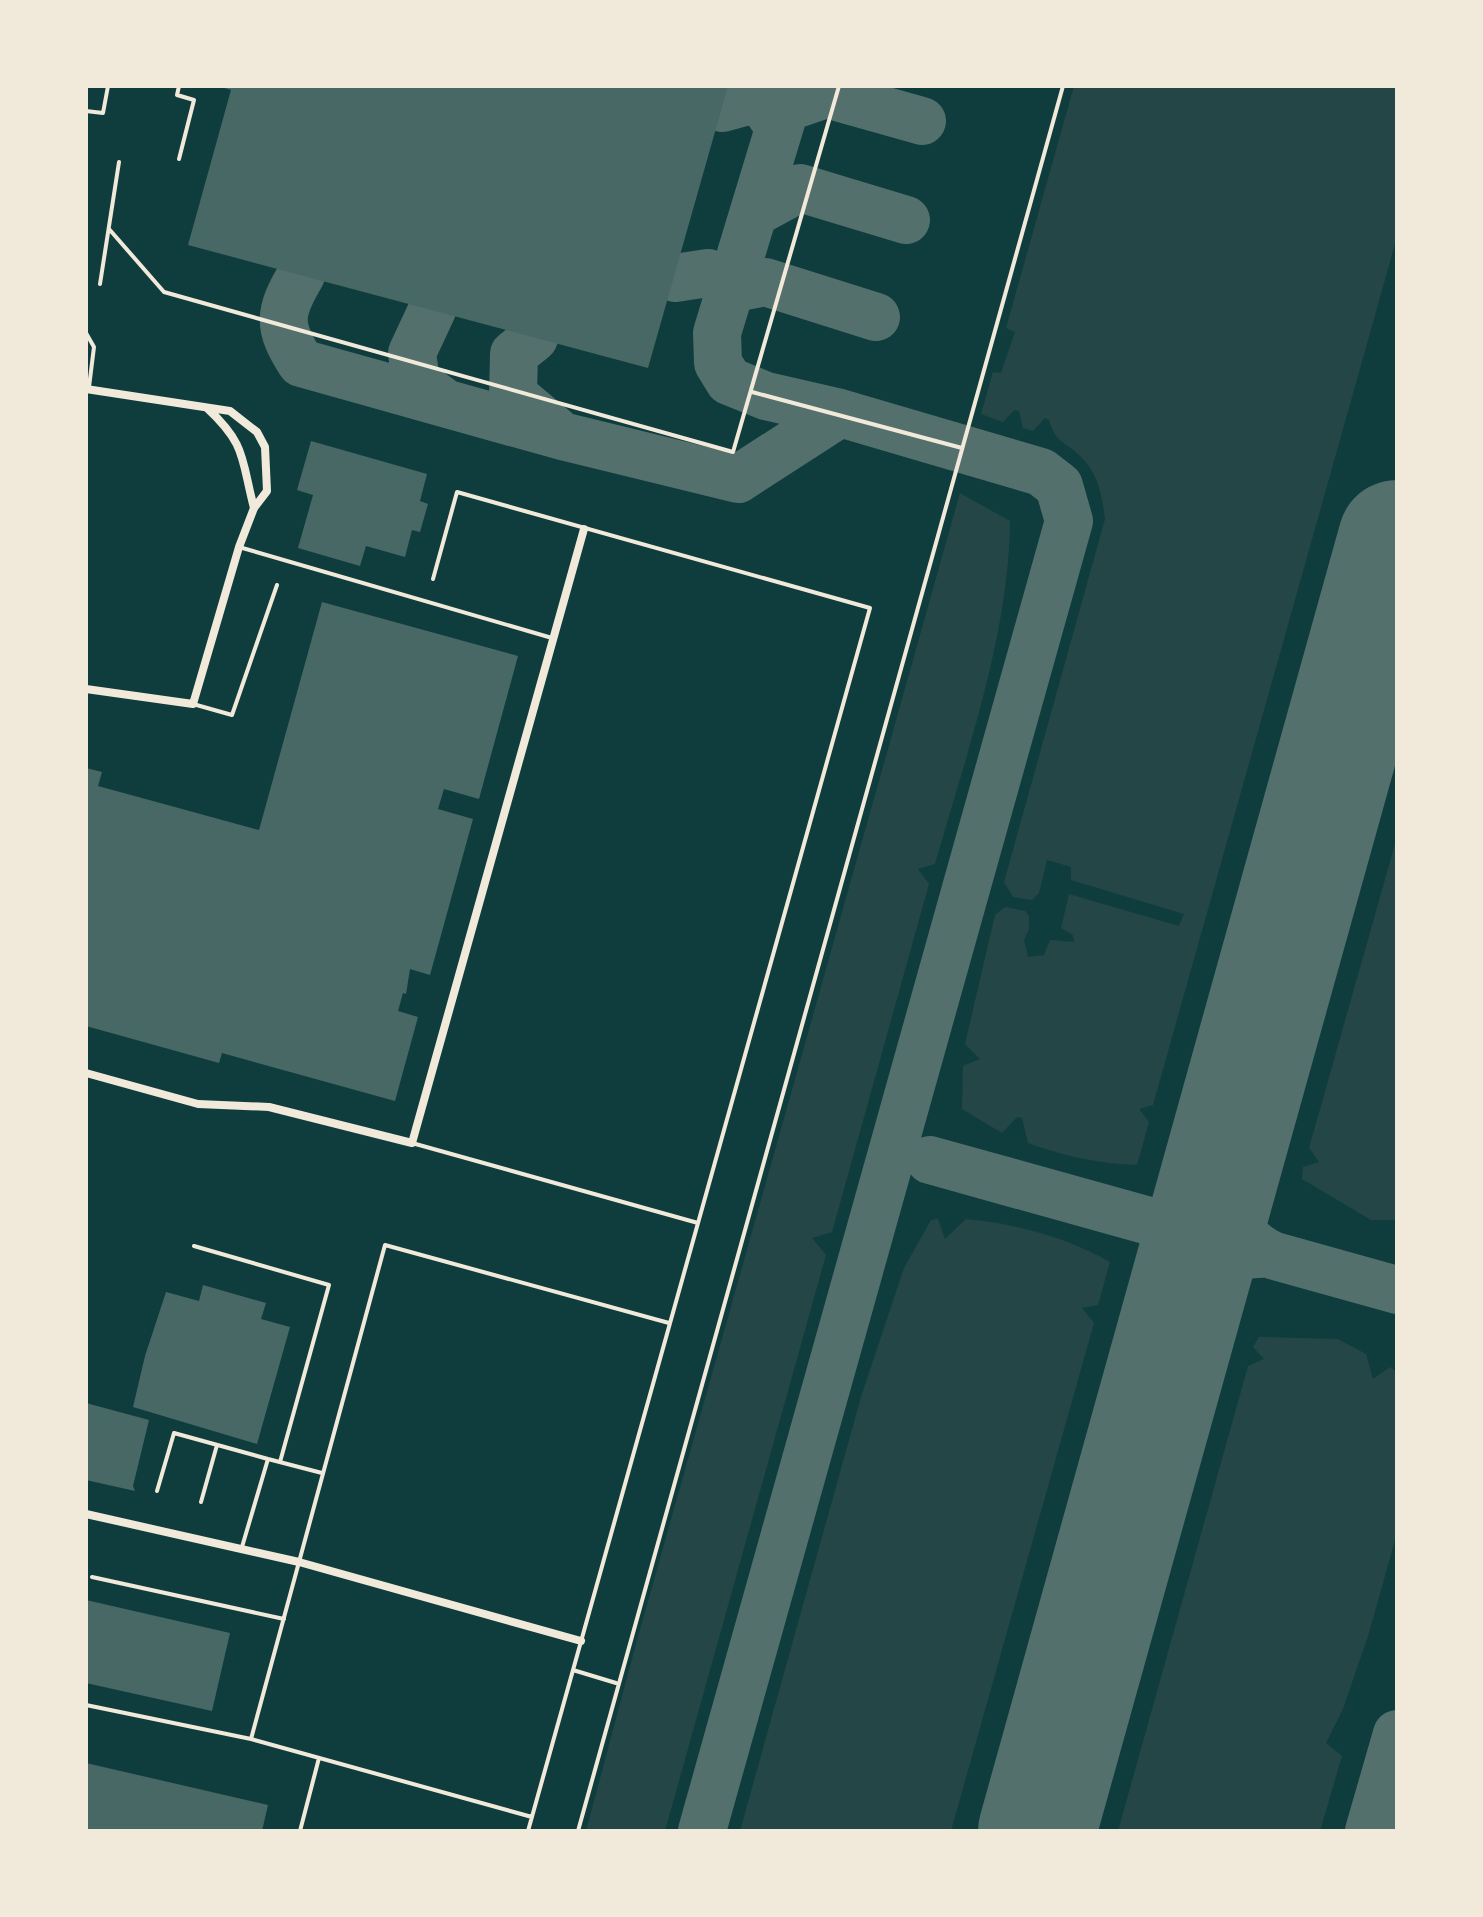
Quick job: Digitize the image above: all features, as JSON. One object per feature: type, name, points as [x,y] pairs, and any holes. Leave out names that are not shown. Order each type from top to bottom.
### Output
[{"type":"street","points":[[86,689],[193,704],[239,547],[254,508],[267,491],[265,447],[245,420],[230,411],[88,390]]},
{"type":"street","points":[[205,406],[231,430],[246,461],[254,508]]},
{"type":"street","points":[[86,1073],[198,1104],[269,1107],[412,1143],[584,529]]},
{"type":"street","points":[[86,1514],[299,1562],[581,1641]]},
{"type":"lane","points":[[86,111],[103,113],[108,86]]},
{"type":"lane","points":[[179,86],[177,95],[194,100],[179,159]]},
{"type":"lane","points":[[109,229],[164,292],[733,452],[839,86]]},
{"type":"lane","points":[[578,1831],[616,1683],[1063,86]]},
{"type":"lane","points":[[100,284],[119,162]]},
{"type":"lane","points":[[86,333],[94,347],[88,390]]},
{"type":"lane","points":[[751,392],[962,448]]},
{"type":"lane","points":[[433,579],[457,492],[870,608],[528,1831]]},
{"type":"lane","points":[[239,547],[553,639]]},
{"type":"lane","points":[[193,704],[232,715],[277,585]]},
{"type":"lane","points":[[412,1143],[698,1223]]},
{"type":"lane","points":[[251,1739],[385,1245],[670,1324]]},
{"type":"lane","points":[[194,1246],[329,1285],[280,1462]]},
{"type":"lane","points":[[157,1491],[174,1433],[323,1473]]},
{"type":"lane","points":[[201,1502],[217,1445]]},
{"type":"lane","points":[[241,1549],[268,1459]]},
{"type":"lane","points":[[92,1577],[284,1619]]},
{"type":"lane","points":[[573,1670],[616,1683]]},
{"type":"lane","points":[[86,1705],[251,1739],[532,1817]]},
{"type":"lane","points":[[300,1831],[319,1758]]},
{"type":"shaded area","points":[[1074,86],[1397,86],[1397,237],[1153,1105],[1139,1109],[1149,1122],[1137,1165],[1095,1161],[1041,1148],[1028,1143],[1022,1118],[1017,1117],[1002,1133],[962,1109],[963,1066],[980,1059],[965,1044],[995,915],[1005,907],[1025,911],[1029,916],[1029,929],[1024,940],[1028,957],[1044,955],[1050,940],[1074,942],[1073,935],[1061,928],[1069,894],[1179,926],[1184,914],[1071,880],[1071,867],[1047,860],[1039,893],[1032,900],[1013,897],[1004,882],[1105,519],[1095,477],[1080,456],[1058,438],[1049,420],[1045,418],[1033,431],[1023,428],[1019,411],[1014,410],[1003,422],[981,414],[993,372],[1001,373],[1015,332],[1006,328]]},
{"type":"shaded area","points":[[960,493],[1010,521],[1002,607],[972,738],[935,864],[918,869],[929,884],[832,1232],[812,1238],[826,1255],[665,1831],[586,1831],[636,1644]]},
{"type":"shaded area","points":[[1397,837],[1397,1220],[1371,1220],[1302,1179],[1303,1167],[1319,1162],[1309,1148]]},
{"type":"shaded area","points":[[938,1219],[945,1239],[966,1219],[985,1221],[1059,1239],[1110,1262],[1098,1305],[1082,1308],[1094,1323],[951,1831],[740,1831],[861,1397],[904,1268],[931,1220]]},
{"type":"shaded area","points":[[1259,1337],[1338,1339],[1366,1354],[1373,1379],[1390,1367],[1397,1372],[1397,1533],[1369,1633],[1343,1709],[1326,1743],[1342,1756],[1320,1831],[1118,1831],[1248,1366],[1264,1359],[1253,1347]]},
{"type":"building","points":[[218,86],[728,86],[648,368],[188,245],[231,90]]},
{"type":"building","points":[[311,441],[427,474],[420,501],[428,504],[420,532],[412,530],[405,557],[366,546],[360,566],[298,548],[313,495],[297,490]]},
{"type":"building","points":[[322,602],[518,656],[479,799],[444,789],[438,809],[473,819],[430,975],[410,969],[406,994],[403,993],[398,1011],[418,1017],[395,1101],[222,1053],[219,1063],[86,1026],[86,768],[102,772],[98,786],[259,830]]},
{"type":"building","points":[[203,1285],[266,1303],[261,1319],[290,1327],[257,1444],[133,1407],[145,1356],[166,1292],[199,1301]]},
{"type":"building","points":[[86,1403],[149,1420],[133,1486],[135,1491],[86,1480]]},
{"type":"building","points":[[86,1600],[230,1633],[212,1711],[86,1683]]},
{"type":"building","points":[[86,1763],[268,1805],[262,1831],[86,1831]]},
{"type":"taxiway","points":[[702,1831],[1069,521],[1059,486],[1041,472],[840,413],[766,396],[729,381],[718,363],[717,333],[792,86]]},
{"type":"taxiway","points":[[785,108],[826,94],[922,121]]},
{"type":"taxiway","points":[[722,108],[759,98],[777,124],[777,134]]},
{"type":"taxiway","points":[[754,213],[800,188],[906,220]]},
{"type":"taxiway","points":[[675,278],[708,273],[727,280],[730,289],[765,282],[876,317]]},
{"type":"taxiway","points":[[301,275],[288,299],[284,319],[288,339],[301,363],[562,436],[738,479],[840,413]]},
{"type":"taxiway","points":[[432,310],[412,353],[416,382],[440,399]]},
{"type":"taxiway","points":[[534,338],[514,354],[513,395],[556,431]]},
{"type":"taxiway","points":[[930,1160],[1397,1290]]},
{"type":"taxiway","points":[[1220,1174],[1222,1198],[1233,1221],[1250,1240],[1270,1254]]},
{"type":"taxiway","points":[[1187,1293],[1212,1267],[1246,1255],[1270,1254]]},
{"type":"taxiway","points":[[1369,1831],[1397,1734]]},
{"type":"runway","points":[[1037,1831],[1397,539]]}]
